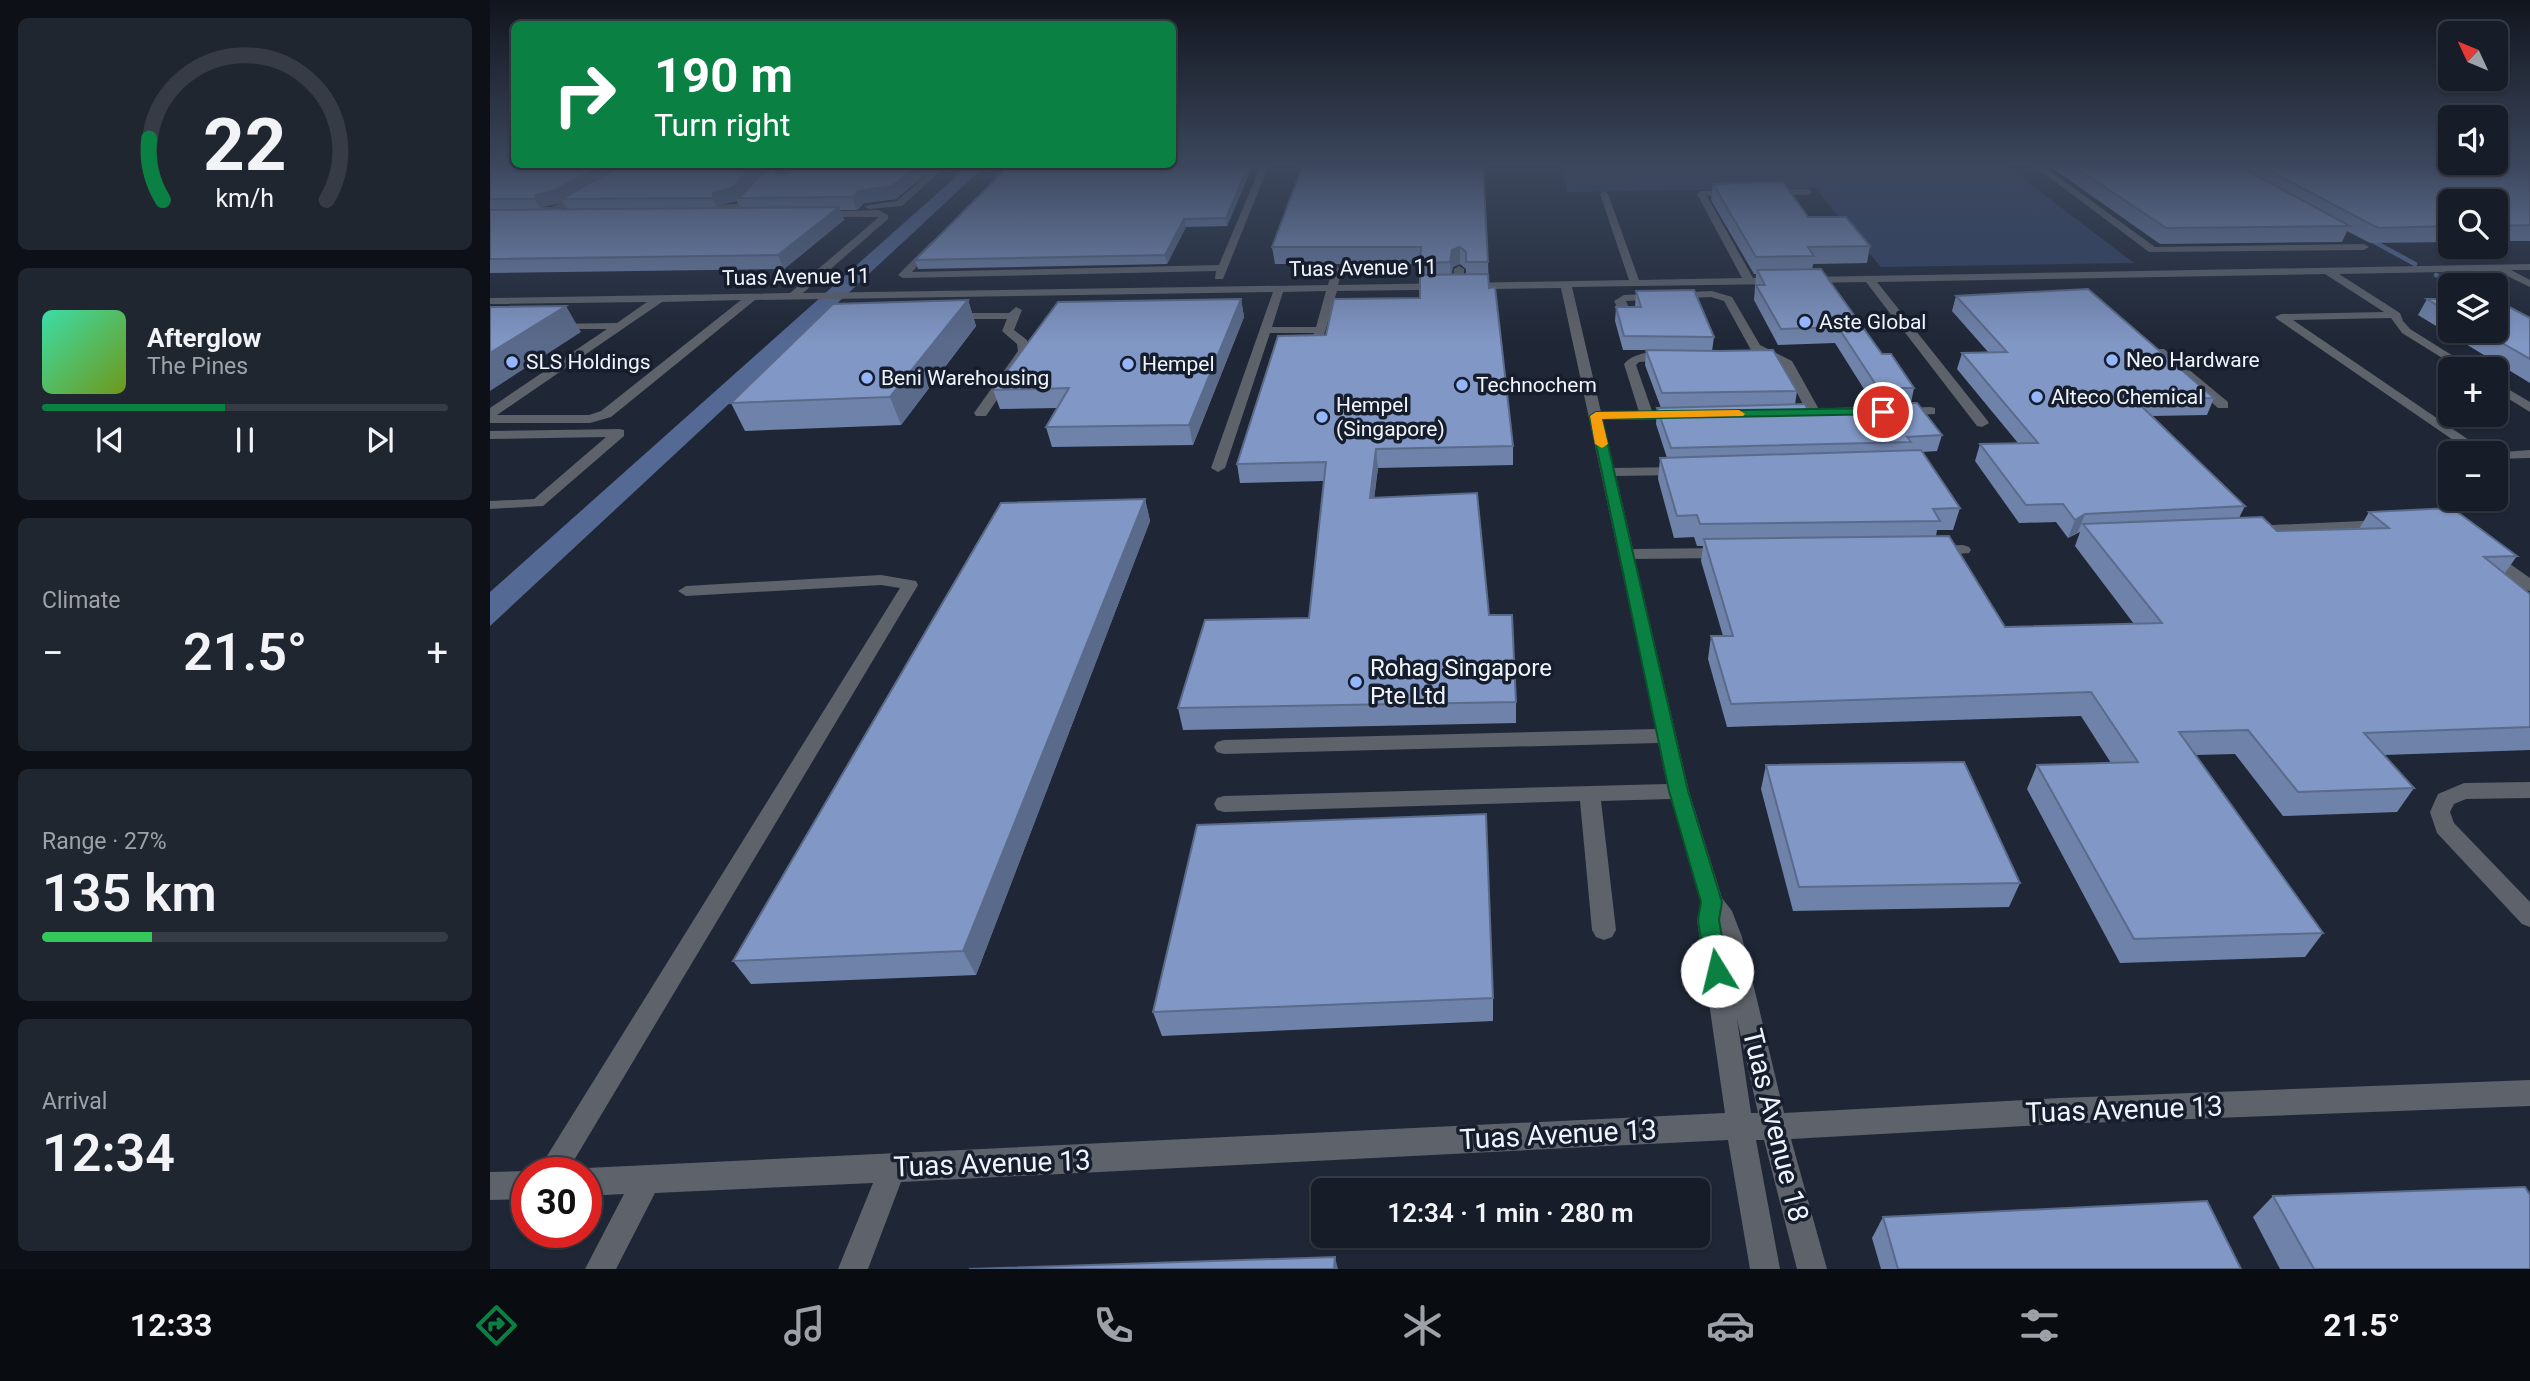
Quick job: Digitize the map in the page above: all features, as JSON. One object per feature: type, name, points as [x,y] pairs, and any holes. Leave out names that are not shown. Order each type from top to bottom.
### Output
[{"type":"street","points":[[792,297],[877,224]]},
{"type":"street","points":[[1214,290],[1241,224]]},
{"type":"street","points":[[1615,224],[1635,283]]},
{"type":"street","points":[[1718,224],[1749,281]]},
{"type":"street","points":[[2118,224],[2153,250],[2364,247]]},
{"type":"street","points":[[2341,234],[2376,253]]},
{"type":"street","points":[[939,238],[903,275],[1223,268]]},
{"type":"street","points":[[2388,260],[2405,270]]},
{"type":"street","name":"Tuas Avenue 11","points":[[490,302],[2530,267]]},
{"type":"street","points":[[2499,268],[2530,284]]},
{"type":"street","points":[[1458,286],[1459,269]]},
{"type":"street","points":[[1316,346],[1337,270]]},
{"type":"street","points":[[2328,271],[2396,315],[2397,322],[2406,331],[2448,357]]},
{"type":"street","points":[[941,294],[960,275]]},
{"type":"street","points":[[2069,276],[2086,289]]},
{"type":"street","points":[[1869,279],[1982,423]]},
{"type":"street","name":"Tuas Avenue 18","points":[[1566,285],[1679,791],[1712,902],[1724,918],[1730,937],[1773,1126],[1812,1269]]},
{"type":"street","points":[[1219,468],[1279,289]]},
{"type":"street","points":[[981,413],[1024,351],[1023,343],[1007,331],[1010,316],[1029,293]]},
{"type":"street","points":[[490,416],[590,419],[606,414],[752,297]]},
{"type":"street","points":[[1626,314],[1619,301],[1625,298],[1728,299],[1755,347],[1788,364],[1814,413]]},
{"type":"street","points":[[490,416],[659,299]]},
{"type":"street","points":[[2396,315],[2281,317],[2463,441]]},
{"type":"street","points":[[933,316],[1010,316]]},
{"type":"street","points":[[542,326],[619,326]]},
{"type":"street","points":[[1265,330],[1320,330]]},
{"type":"street","points":[[2154,346],[2223,405]]},
{"type":"street","points":[[1745,356],[1773,356]]},
{"type":"street","points":[[1647,415],[1630,364],[1632,360],[1677,357]]},
{"type":"street","points":[[2508,394],[2530,408]]},
{"type":"street","points":[[1891,412],[1930,411]]},
{"type":"street","points":[[1596,416],[1688,415]]},
{"type":"street","points":[[490,435],[619,433],[538,503],[490,505]]},
{"type":"street","points":[[2508,455],[2530,454]]},
{"type":"street","points":[[1608,472],[1694,471]]},
{"type":"street","points":[[2231,532],[2398,524]]},
{"type":"street","points":[[2479,545],[2530,586]]},
{"type":"street","points":[[1922,551],[1963,550]]},
{"type":"street","points":[[1626,554],[1743,553]]},
{"type":"street","points":[[560,1157],[910,585],[881,580],[686,591]]},
{"type":"street","points":[[1224,747],[1667,736]]},
{"type":"street","points":[[2530,790],[2464,791],[2445,799],[2440,812],[2445,827],[2530,917]]},
{"type":"street","points":[[1224,804],[1679,791]]},
{"type":"street","points":[[1590,794],[1604,930]]},
{"type":"street","name":"Tuas Avenue 18","points":[[1712,902],[1709,920],[1729,1047],[1738,1127],[1765,1269]]},
{"type":"street","name":"Tuas Avenue 13","points":[[602,1181],[1738,1127],[2530,1093]]},
{"type":"street","points":[[853,1269],[893,1167]]},
{"type":"street","points":[[600,1269],[648,1178]]},
{"type":"street","points":[[490,1186],[511,1185]]},
{"type":"shaded area","points":[[903,224],[922,224],[490,626],[490,592]]},
{"type":"shaded area","points":[[1845,224],[2083,224],[2134,263],[1881,267]]},
{"type":"building","points":[[490,224],[817,224],[778,255],[490,259]]},
{"type":"building","points":[[951,224],[1181,224],[1165,255],[915,260]]},
{"type":"building","points":[[1281,224],[1486,224],[1488,262],[1466,262],[1466,252],[1460,247],[1452,250],[1450,262],[1420,263],[1421,247],[1272,247]]},
{"type":"building","points":[[1737,224],[1852,224],[1870,246],[1808,247],[1814,256],[1756,257]]},
{"type":"building","points":[[2160,224],[2350,226],[2166,228]]},
{"type":"building","points":[[2371,224],[2438,224],[2438,226],[2378,228]]},
{"type":"building","points":[[1821,269],[1882,354],[1891,354],[1914,388],[1878,388],[1838,327],[1781,329],[1756,285],[1765,285],[1757,270]]},
{"type":"building","points":[[1488,274],[1489,288],[1495,287],[1513,446],[1376,449],[1370,498],[1477,493],[1489,615],[1512,615],[1516,702],[1178,708],[1205,620],[1309,618],[1326,462],[1237,464],[1278,336],[1326,335],[1334,299],[1420,298],[1420,275]]},
{"type":"building","points":[[2088,289],[2214,398],[2135,400],[2245,506],[2085,514],[2075,520],[2063,504],[2026,505],[1980,444],[2038,443],[1962,353],[2007,352],[1956,296]]},
{"type":"building","points":[[1694,290],[1714,337],[1624,336],[1616,307],[1641,307],[1636,291]]},
{"type":"building","name":"Hempel","points":[[1241,299],[1189,425],[1046,427],[1069,388],[993,390],[1058,302]]},
{"type":"building","points":[[2427,299],[2438,299],[2438,306]]},
{"type":"building","points":[[968,300],[890,397],[731,403],[833,304]]},
{"type":"building","points":[[566,306],[490,353],[490,307]]},
{"type":"building","points":[[2508,306],[2530,318],[2530,359],[2502,343],[2508,343]]},
{"type":"building","points":[[1646,350],[1773,350],[1797,391],[1662,393]]},
{"type":"building","points":[[1886,403],[1917,403],[1942,435],[1907,437],[1911,442],[1671,448],[1657,408],[1805,404],[1808,410],[1888,407]]},
{"type":"building","points":[[1921,450],[1960,508],[1933,509],[1940,521],[1700,524],[1697,515],[1677,516],[1660,458]]},
{"type":"building","points":[[1145,499],[963,951],[733,961],[1001,503]]},
{"type":"building","points":[[2438,509],[2438,511],[2456,511],[2517,556],[2484,557],[2530,594],[2530,727],[2364,733],[2414,788],[2298,792],[2248,730],[2179,732],[2323,933],[2134,939],[2037,765],[2138,762],[2091,692],[1731,704],[1711,636],[1733,636],[1704,539],[1949,536],[2005,627],[2162,623],[2083,524],[2262,517],[2277,531],[2389,528],[2369,512]]},
{"type":"building","points":[[1964,762],[2020,883],[1799,887],[1766,765]]},
{"type":"building","points":[[1486,814],[1493,998],[1153,1012],[1197,825]]},
{"type":"building","points":[[2525,1187],[2530,1195],[2530,1269],[2314,1269],[2273,1196]]},
{"type":"building","points":[[2207,1201],[2241,1269],[1898,1269],[1883,1217]]},
{"type":"building","points":[[1335,1257],[1334,1269],[969,1269]]},
{"type":"waterway","points":[[2367,238],[2415,264]]},
{"type":"slow traffic","points":[[1602,444],[1596,416],[1739,414]]},
{"type":"place","name":"Aste Global","points":[[1805,322]]},
{"type":"place","name":"Neo Hardware","points":[[2112,360]]},
{"type":"place","name":"SLS Holdings","points":[[512,362]]},
{"type":"place","name":"Hempel","points":[[1128,364]]},
{"type":"place","name":"Beni Warehousing","points":[[867,378]]},
{"type":"place","name":"Technochem","points":[[1462,385]]},
{"type":"place","name":"Alteco Chemical","points":[[2037,397]]},
{"type":"place","name":"Hempel (Singapore)","points":[[1322,417]]},
{"type":"place","name":"Rohag Singapore Pte Ltd","points":[[1356,682]]},
{"type":"route","points":[[1717,971],[1709,920],[1712,902],[1679,791],[1596,416],[1883,412]]}]
